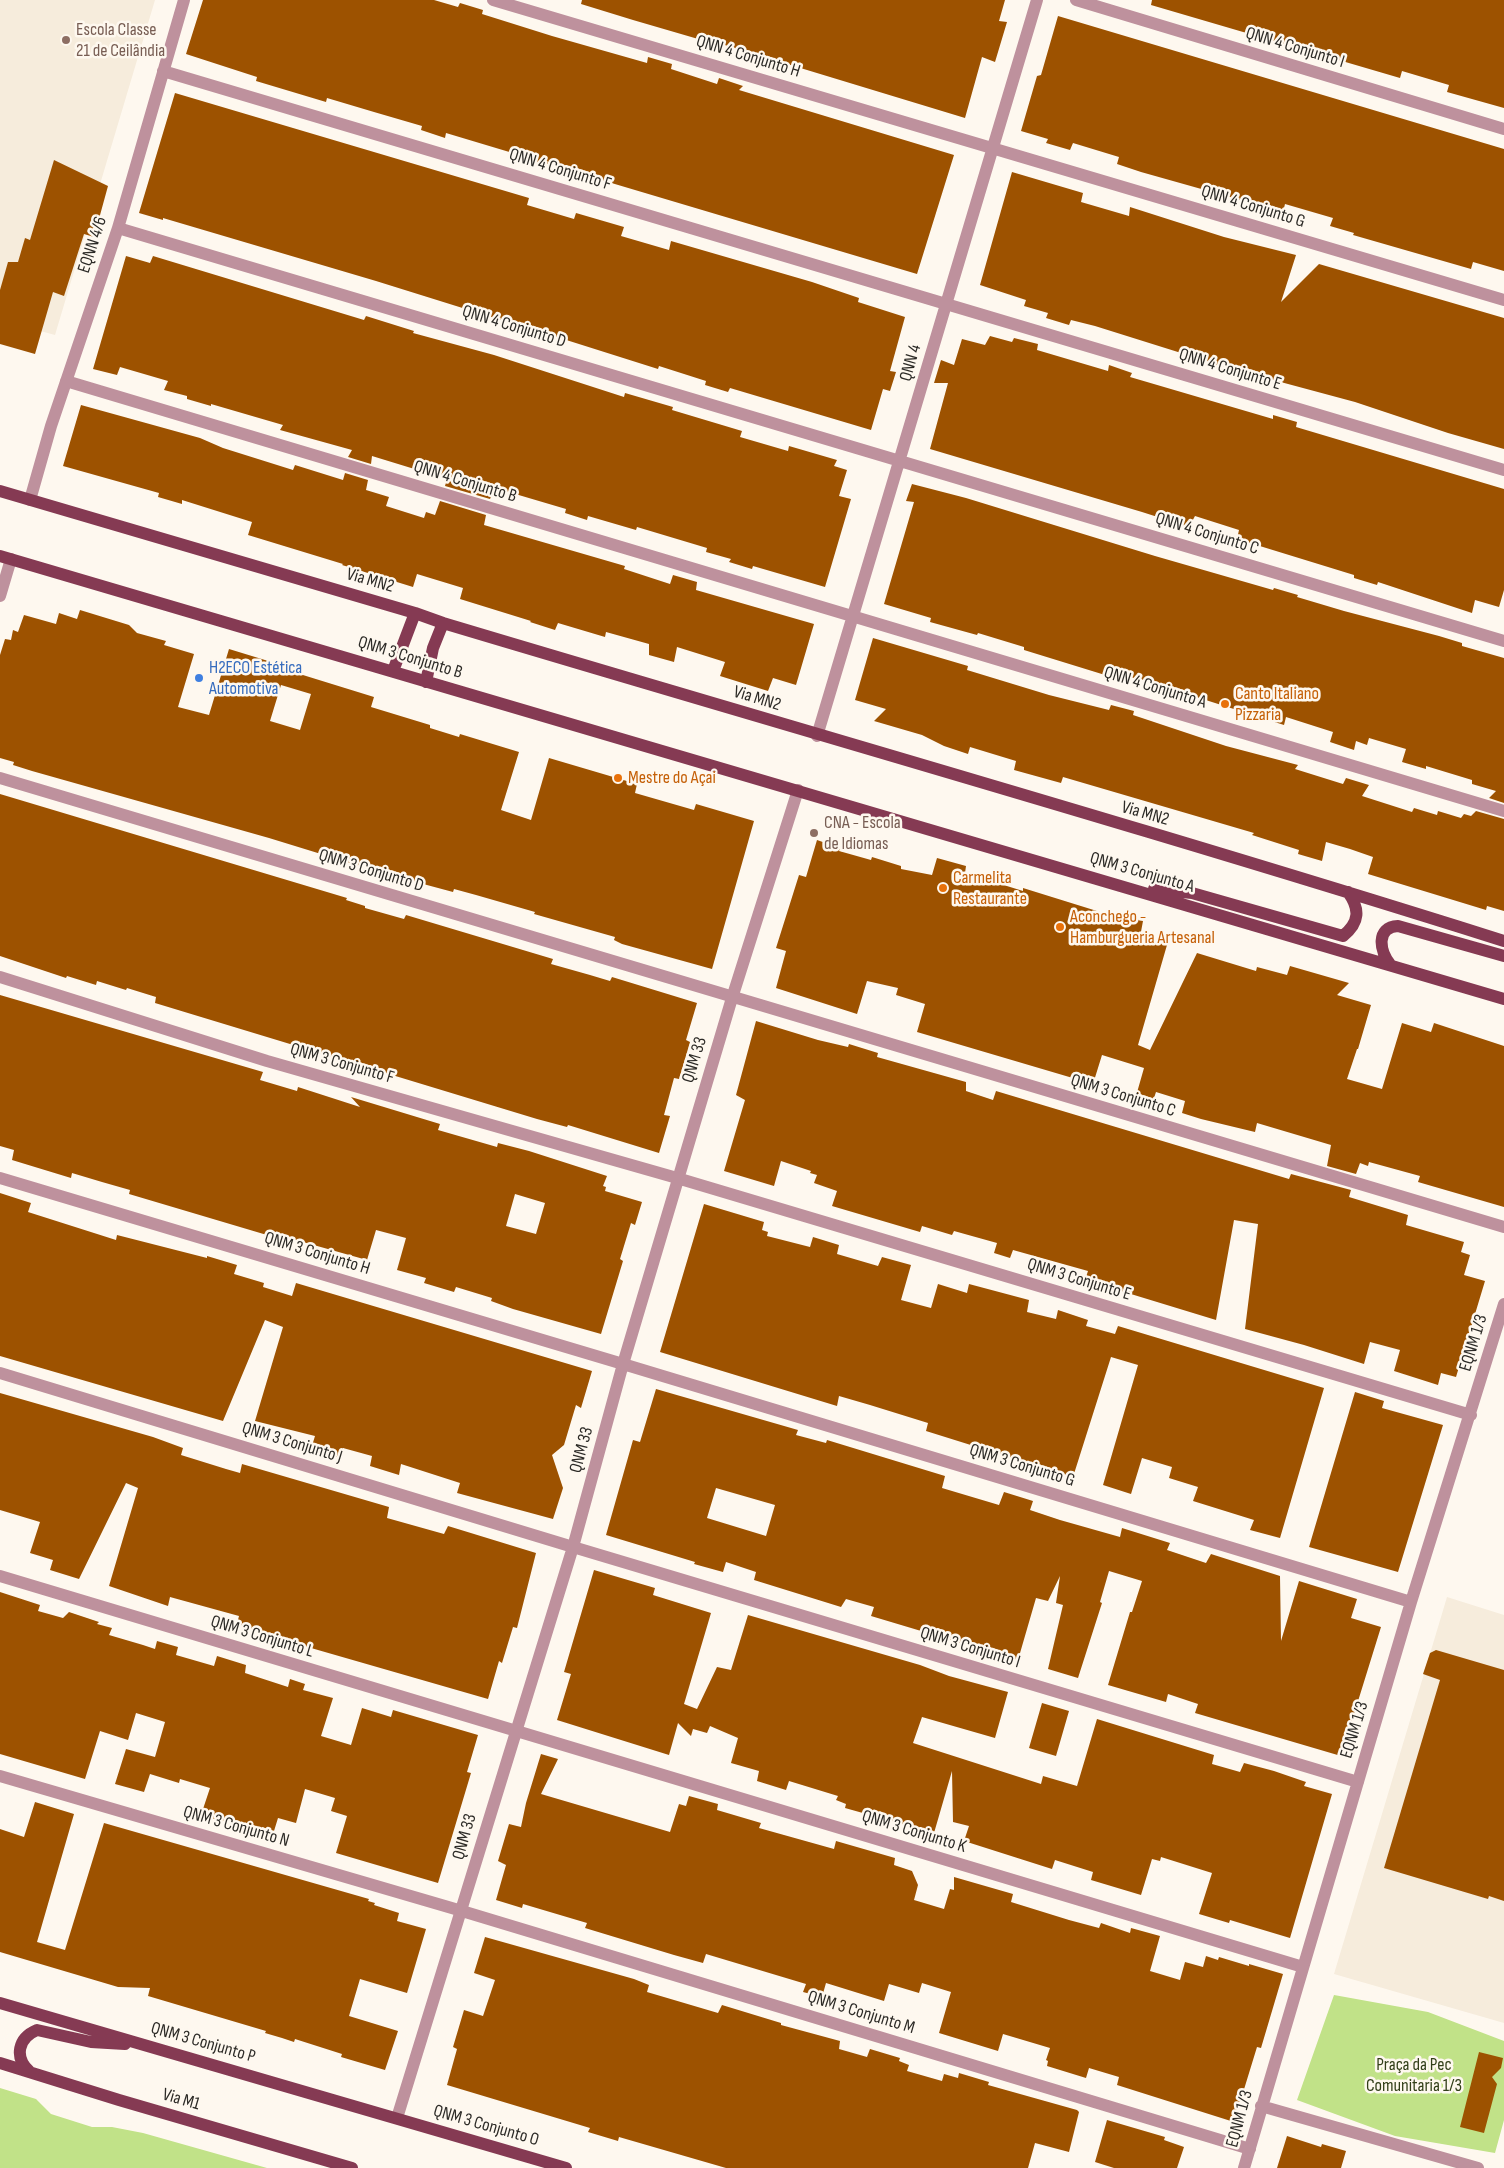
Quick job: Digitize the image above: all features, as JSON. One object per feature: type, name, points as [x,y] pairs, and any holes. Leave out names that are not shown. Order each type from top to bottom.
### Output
[{"type":"main road","name":"Via MN2","points":[[0,491],[415,613],[817,736],[1348,892],[1504,941]]},
{"type":"main road","name":"QNM 3 Conjunto B","points":[[6,557],[798,790]]},
{"type":"main road","points":[[393,671],[415,613]]},
{"type":"main road","points":[[426,682],[433,648],[443,623]]},
{"type":"main road","name":"QNM 3 Conjunto A","points":[[798,790],[1504,999]]},
{"type":"main road","points":[[1127,887],[1192,892],[1342,936],[1352,926],[1357,911],[1355,902],[1348,892]]},
{"type":"main road","points":[[1390,964],[1385,958],[1382,944],[1385,933],[1393,926],[1504,956]]},
{"type":"main road","name":"QNM 3 Conjunto P","points":[[0,2003],[397,2118]]},
{"type":"main road","points":[[29,2071],[24,2066],[19,2052],[24,2038],[37,2030],[91,2042],[147,2045]]},
{"type":"main road","name":"Via M1","points":[[0,2063],[352,2168]]},
{"type":"main road","name":"QNM 3 Conjunto O","points":[[397,2118],[566,2168]]},
{"type":"street","name":"EQNN 4/6","points":[[30,500],[51,426],[118,228],[184,0]]},
{"type":"street","name":"QNN 4 Conjunto H","points":[[493,0],[993,148]]},
{"type":"street","name":"QNN 4","points":[[817,736],[1037,0]]},
{"type":"street","name":"QNN 4 Conjunto I","points":[[1076,0],[1504,129]]},
{"type":"street","name":"QNN 4 Conjunto F","points":[[164,71],[947,303]]},
{"type":"street","name":"QNN 4 Conjunto G","points":[[993,148],[1504,300]]},
{"type":"street","name":"QNN 4 Conjunto D","points":[[118,228],[900,460]]},
{"type":"street","name":"QNN 4 Conjunto E","points":[[947,303],[1504,470]]},
{"type":"street","name":"QNN 4 Conjunto B","points":[[66,381],[854,616]]},
{"type":"street","name":"QNN 4 Conjunto C","points":[[900,460],[1504,642]]},
{"type":"street","points":[[0,596],[6,557]]},
{"type":"street","name":"QNN 4 Conjunto A","points":[[854,616],[1504,811]]},
{"type":"street","name":"QNM 3 Conjunto D","points":[[0,778],[732,998]]},
{"type":"street","name":"QNM 33","points":[[397,2118],[462,1911],[514,1732],[573,1547],[623,1364],[678,1178],[732,998],[798,790]]},
{"type":"street","name":"QNM 3 Conjunto F","points":[[0,977],[267,1061],[678,1178]]},
{"type":"street","name":"QNM 3 Conjunto C","points":[[732,998],[1504,1227]]},
{"type":"street","name":"QNM 3 Conjunto H","points":[[0,1178],[623,1364]]},
{"type":"street","name":"QNM 3 Conjunto E","points":[[678,1178],[1471,1415]]},
{"type":"street","name":"EQNM 1/3","points":[[1244,2168],[1411,1602],[1471,1415],[1504,1304]]},
{"type":"street","name":"QNM 3 Conjunto G","points":[[623,1364],[1411,1602]]},
{"type":"street","name":"QNM 3 Conjunto J","points":[[0,1373],[573,1547]]},
{"type":"street","name":"QNM 3 Conjunto I","points":[[573,1547],[1358,1782]]},
{"type":"street","name":"QNM 3 Conjunto L","points":[[0,1576],[514,1732]]},
{"type":"street","name":"QNM 3 Conjunto K","points":[[514,1732],[1303,1967]]},
{"type":"street","name":"QNM 3 Conjunto N","points":[[0,1776],[462,1911]]},
{"type":"street","name":"QNM 3 Conjunto M","points":[[462,1911],[1250,2149]]},
{"type":"street","points":[[1261,2106],[1478,2168]]},
{"type":"shaded area","points":[[0,0],[155,0],[55,335],[0,320]]},
{"type":"shaded area","points":[[1447,1597],[1504,1615],[1504,2023],[1334,1974]]},
{"type":"green space","name":"Praça da Pec Comunitaria 1/3","points":[[1334,1995],[1428,2012],[1504,2041],[1504,2120],[1495,2153],[1395,2136],[1297,2100]]},
{"type":"green space","points":[[0,2088],[36,2099],[51,2114],[92,2127],[112,2127],[143,2133],[267,2168],[0,2168]]},
{"type":"building","points":[[203,0],[434,0],[458,7],[460,3],[483,10],[482,14],[552,36],[647,63],[648,57],[672,64],[671,69],[717,84],[719,78],[743,86],[739,90],[954,155],[917,274],[541,162],[540,166],[515,159],[516,154],[446,133],[445,138],[421,130],[422,126],[327,98],[326,102],[256,81],[257,77],[186,54]]},
{"type":"building","points":[[582,0],[1005,0],[999,21],[1007,22],[995,62],[982,57],[965,118],[705,39],[705,41],[581,4]]},
{"type":"building","points":[[1152,0],[1504,0],[1504,108],[1447,92],[1449,85],[1402,71],[1400,78],[1151,5]]},
{"type":"building","points":[[1058,16],[1504,149],[1504,271],[1473,262],[1471,269],[1353,235],[1354,233],[1330,226],[1333,218],[1285,204],[1283,212],[1117,164],[1119,157],[1073,143],[1070,150],[1046,143],[1048,139],[1021,131],[1037,76],[1041,75]]},
{"type":"building","points":[[175,93],[529,198],[527,205],[574,219],[576,213],[624,227],[621,236],[669,250],[671,241],[812,282],[859,298],[858,302],[905,317],[890,371],[896,372],[890,391],[883,389],[871,430],[730,388],[728,392],[705,385],[706,381],[659,366],[658,369],[541,332],[539,336],[516,329],[517,325],[376,281],[163,218],[163,220],[139,213]]},
{"type":"building","points":[[54,160],[108,186],[94,237],[84,234],[64,296],[53,292],[35,354],[0,344],[0,290],[8,262],[18,262],[25,238],[30,240]]},
{"type":"building","points":[[1012,172],[1083,193],[1081,202],[1129,216],[1130,207],[1224,237],[1296,255],[1281,302],[1319,264],[1504,318],[1504,449],[1448,433],[1355,402],[1236,370],[1234,374],[1211,367],[1213,363],[1095,326],[1071,320],[1069,325],[1046,318],[1048,313],[1024,306],[1026,300],[980,285]]},
{"type":"building","points":[[126,256],[150,263],[153,256],[364,320],[366,316],[414,331],[413,333],[494,355],[624,397],[625,393],[673,407],[672,410],[742,431],[740,437],[788,451],[789,446],[837,460],[834,466],[847,470],[839,496],[851,499],[825,587],[753,566],[752,569],[729,562],[731,559],[706,552],[707,548],[637,527],[636,530],[588,516],[587,520],[565,513],[566,509],[495,488],[490,499],[445,486],[447,479],[372,456],[371,464],[348,457],[352,450],[280,430],[283,425],[187,399],[187,396],[164,390],[168,381],[120,367],[117,375],[93,369]]},
{"type":"building","points":[[990,336],[1012,342],[1014,338],[1038,344],[1037,350],[1108,371],[1109,365],[1132,373],[1130,377],[1273,419],[1273,415],[1297,422],[1296,427],[1504,489],[1504,590],[1499,607],[1475,600],[1472,613],[1378,582],[1377,585],[1354,578],[1354,575],[1237,539],[1239,530],[1195,516],[1189,527],[930,449],[948,383],[934,383],[941,360],[954,365],[962,339],[985,345]]},
{"type":"building","points":[[81,405],[200,438],[223,448],[293,470],[295,465],[343,480],[345,473],[368,480],[366,490],[389,497],[386,506],[424,518],[426,512],[435,515],[440,501],[486,515],[484,525],[625,566],[624,569],[670,584],[673,575],[697,582],[696,590],[814,624],[796,685],[773,678],[768,691],[720,676],[725,662],[677,647],[674,662],[649,655],[649,644],[606,632],[605,637],[558,623],[555,630],[460,599],[463,588],[417,574],[413,587],[248,535],[252,522],[182,500],[182,504],[158,497],[159,493],[63,466]]},
{"type":"building","points":[[912,484],[966,498],[1273,590],[1274,588],[1298,595],[1297,597],[1344,611],[1439,636],[1462,643],[1462,646],[1504,658],[1504,803],[1489,798],[1496,791],[1472,784],[1472,780],[1426,766],[1426,769],[1402,762],[1406,749],[1369,738],[1367,745],[1356,741],[1354,750],[1330,742],[1333,732],[1286,717],[1284,725],[1143,680],[1120,675],[1118,679],[1024,650],[1024,647],[978,633],[977,635],[930,622],[931,618],[884,604],[914,502],[906,501]]},
{"type":"building","points":[[80,610],[129,625],[137,633],[166,641],[164,645],[194,654],[178,707],[209,715],[229,649],[278,664],[277,667],[374,697],[371,707],[430,725],[430,728],[459,737],[460,734],[519,752],[501,810],[531,820],[549,758],[637,784],[635,793],[694,810],[696,804],[754,821],[712,969],[622,944],[614,940],[615,937],[534,914],[535,912],[454,889],[453,892],[386,874],[269,838],[32,771],[13,765],[14,762],[0,758],[0,655],[5,639],[11,640],[13,630],[18,632],[24,615],[56,624],[59,613],[77,619]],"holes":[[[281,685],[311,694],[300,730],[270,721]]]},
{"type":"building","points":[[873,638],[968,666],[967,670],[1049,695],[1109,710],[1111,705],[1134,711],[1133,715],[1226,746],[1298,765],[1295,769],[1343,784],[1346,778],[1369,785],[1362,796],[1412,812],[1414,808],[1437,815],[1438,811],[1461,818],[1464,814],[1471,816],[1476,811],[1504,819],[1504,911],[1487,906],[1486,910],[1368,874],[1373,857],[1350,849],[1326,842],[1322,861],[1298,854],[1299,850],[1252,835],[1254,833],[1063,777],[1061,783],[1014,770],[1016,761],[970,747],[968,754],[944,746],[922,735],[874,721],[886,709],[855,700]]},
{"type":"building","points":[[0,794],[347,898],[346,900],[365,906],[365,908],[404,919],[406,915],[553,959],[551,964],[610,981],[612,977],[697,1003],[686,1040],[690,1042],[679,1079],[674,1078],[664,1115],[670,1116],[659,1153],[568,1125],[567,1127],[537,1119],[155,1003],[156,997],[127,988],[126,990],[97,981],[96,985],[67,976],[66,978],[0,956]]},
{"type":"building","points":[[817,840],[840,848],[839,851],[871,860],[872,857],[901,866],[901,869],[932,875],[937,858],[966,866],[965,873],[1023,891],[1023,888],[1113,916],[1114,912],[1143,921],[1140,937],[1167,945],[1138,1045],[1150,1050],[1197,953],[1256,971],[1257,967],[1287,975],[1290,966],[1349,983],[1337,995],[1371,1005],[1347,1079],[1382,1089],[1402,1023],[1431,1032],[1434,1023],[1504,1046],[1504,1207],[1418,1182],[1420,1176],[1369,1162],[1368,1166],[1360,1163],[1356,1174],[1327,1166],[1331,1145],[1257,1123],[1255,1132],[1201,1119],[1182,1113],[1185,1101],[1156,1092],[1153,1101],[1136,1096],[1144,1068],[1102,1055],[1093,1084],[917,1032],[925,1004],[896,995],[898,988],[867,981],[857,1014],[776,988],[786,951],[776,948],[799,875],[806,877]]},
{"type":"building","points":[[0,995],[263,1072],[260,1080],[297,1091],[298,1087],[360,1107],[351,1097],[440,1124],[438,1130],[497,1147],[498,1143],[529,1151],[607,1176],[603,1186],[606,1187],[605,1191],[642,1202],[635,1225],[631,1223],[620,1259],[623,1261],[601,1334],[513,1309],[491,1301],[492,1298],[456,1287],[454,1292],[424,1283],[426,1278],[397,1270],[406,1238],[376,1230],[367,1260],[278,1235],[277,1238],[129,1194],[130,1190],[72,1173],[71,1178],[12,1160],[14,1150],[0,1146]],"holes":[[[515,1194],[545,1203],[536,1234],[506,1226]]]},
{"type":"building","points":[[756,1021],[818,1040],[848,1047],[849,1044],[878,1053],[877,1057],[966,1082],[966,1091],[993,1100],[996,1091],[1289,1179],[1291,1174],[1351,1190],[1349,1197],[1408,1215],[1406,1225],[1464,1242],[1461,1252],[1470,1255],[1464,1275],[1485,1281],[1456,1377],[1441,1373],[1438,1385],[1394,1371],[1400,1350],[1370,1342],[1364,1364],[1245,1329],[1258,1224],[1234,1220],[1216,1320],[1085,1280],[1088,1271],[1013,1250],[1010,1258],[994,1253],[997,1243],[954,1231],[952,1235],[922,1226],[920,1232],[832,1206],[837,1191],[814,1183],[817,1175],[810,1173],[811,1171],[781,1161],[774,1186],[724,1171],[745,1100],[736,1095]]},
{"type":"building","points":[[0,1193],[31,1203],[28,1212],[116,1240],[117,1235],[237,1265],[234,1274],[264,1283],[263,1287],[292,1296],[296,1283],[592,1371],[581,1408],[576,1405],[564,1445],[552,1455],[563,1488],[553,1519],[457,1493],[460,1483],[401,1464],[399,1475],[370,1466],[372,1456],[343,1448],[340,1458],[311,1449],[315,1436],[255,1421],[283,1327],[265,1320],[223,1421],[0,1356]]},
{"type":"building","points":[[704,1204],[764,1222],[762,1230],[768,1232],[767,1236],[810,1247],[813,1237],[839,1245],[837,1254],[878,1266],[882,1257],[911,1265],[901,1300],[931,1308],[938,1284],[967,1293],[969,1284],[1029,1300],[1027,1312],[1056,1319],[1058,1310],[1088,1320],[1086,1326],[1115,1334],[1118,1326],[1324,1388],[1280,1538],[1250,1530],[1254,1520],[1193,1501],[1198,1487],[1169,1478],[1172,1467],[1142,1458],[1131,1494],[1103,1485],[1138,1365],[1111,1357],[1073,1477],[926,1431],[928,1423],[870,1405],[839,1396],[837,1406],[660,1352]]},
{"type":"building","points":[[656,1389],[798,1430],[796,1435],[826,1443],[827,1440],[945,1476],[942,1488],[999,1505],[1004,1492],[1033,1501],[1030,1510],[1060,1520],[1120,1537],[1122,1528],[1170,1543],[1167,1550],[1206,1563],[1211,1554],[1280,1576],[1281,1641],[1299,1581],[1357,1599],[1351,1618],[1381,1627],[1341,1756],[1195,1713],[1198,1704],[1168,1694],[1166,1702],[1108,1685],[1130,1612],[1132,1612],[1142,1581],[1109,1571],[1100,1602],[1102,1603],[1078,1678],[1048,1669],[1063,1605],[1056,1603],[1060,1576],[1048,1601],[1036,1598],[1018,1660],[871,1616],[874,1607],[846,1599],[841,1607],[754,1580],[756,1572],[726,1562],[723,1572],[606,1535],[633,1440],[640,1442]],"holes":[[[716,1488],[775,1505],[766,1536],[707,1518]]]},
{"type":"building","points":[[1355,1392],[1384,1401],[1382,1408],[1443,1425],[1398,1572],[1309,1547]]},
{"type":"building","points":[[0,1393],[153,1437],[183,1448],[181,1455],[226,1469],[240,1473],[242,1464],[389,1507],[387,1518],[444,1534],[448,1526],[536,1553],[517,1628],[513,1627],[502,1663],[499,1661],[488,1699],[259,1633],[253,1627],[253,1629],[237,1624],[239,1616],[170,1597],[168,1606],[109,1586],[138,1488],[126,1483],[79,1579],[50,1570],[53,1560],[30,1553],[40,1522],[0,1510]]},
{"type":"building","points":[[594,1570],[655,1588],[653,1595],[711,1613],[684,1704],[697,1709],[717,1667],[731,1670],[748,1615],[1008,1692],[995,1738],[922,1717],[913,1743],[1041,1784],[1043,1776],[1077,1786],[1097,1719],[1214,1755],[1212,1764],[1240,1772],[1244,1763],[1306,1782],[1304,1786],[1332,1794],[1290,1938],[1230,1920],[1229,1923],[1199,1914],[1212,1873],[1161,1857],[1160,1861],[1152,1859],[1141,1895],[1091,1880],[1093,1872],[1055,1860],[1052,1869],[964,1841],[969,1826],[953,1822],[952,1771],[934,1833],[845,1808],[846,1804],[836,1800],[838,1796],[789,1781],[786,1790],[757,1781],[759,1771],[731,1763],[738,1738],[710,1726],[707,1733],[693,1729],[691,1736],[678,1723],[669,1755],[557,1720],[571,1674],[564,1672]]},
{"type":"building","points":[[0,1592],[40,1605],[38,1611],[63,1618],[69,1612],[99,1622],[97,1624],[112,1628],[109,1635],[155,1649],[157,1641],[178,1647],[176,1655],[214,1666],[217,1656],[246,1665],[245,1673],[288,1687],[290,1679],[305,1684],[303,1690],[333,1698],[321,1736],[351,1745],[362,1708],[391,1717],[393,1710],[478,1735],[467,1772],[471,1773],[438,1883],[336,1853],[347,1816],[331,1811],[335,1798],[305,1789],[296,1823],[278,1818],[274,1831],[262,1827],[261,1832],[201,1815],[210,1788],[180,1779],[179,1783],[150,1774],[144,1792],[115,1784],[126,1749],[155,1757],[165,1722],[136,1713],[128,1740],[100,1731],[85,1779],[0,1754]]},
{"type":"building","points":[[1436,1650],[1504,1670],[1504,1901],[1489,1896],[1488,1899],[1384,1868],[1440,1680],[1423,1674],[1430,1653]]},
{"type":"building","points":[[1042,1703],[1069,1711],[1056,1756],[1029,1748]]},
{"type":"building","points":[[541,1754],[558,1759],[541,1794],[670,1832],[679,1804],[686,1806],[689,1796],[718,1804],[717,1810],[761,1823],[759,1828],[834,1849],[836,1841],[895,1858],[894,1865],[912,1871],[918,1885],[914,1900],[944,1909],[950,1889],[954,1890],[954,1877],[1013,1894],[1011,1902],[1069,1920],[1099,1928],[1101,1923],[1130,1933],[1131,1928],[1160,1936],[1150,1971],[1180,1980],[1185,1962],[1203,1967],[1206,1956],[1218,1960],[1219,1957],[1249,1966],[1249,1964],[1283,1974],[1261,2048],[1257,2047],[1234,2122],[1117,2085],[1119,2077],[1089,2068],[1086,2078],[1047,2066],[1048,2061],[1046,2060],[1050,2048],[1003,2034],[998,2051],[939,2033],[951,1992],[922,1983],[919,1993],[889,1984],[884,2001],[826,1983],[822,1997],[803,1992],[806,1984],[706,1954],[703,1963],[585,1928],[587,1923],[523,1904],[522,1908],[496,1900],[506,1865],[498,1861],[509,1824],[521,1827],[526,1803]]},
{"type":"building","points":[[35,1802],[74,1814],[37,1942],[65,1950],[104,1823],[369,1899],[368,1901],[375,1903],[374,1905],[399,1913],[397,1921],[426,1929],[407,1993],[360,1979],[349,2016],[398,2031],[385,2070],[341,2057],[342,2054],[295,2039],[294,2042],[265,2033],[266,2031],[148,1996],[150,1988],[118,1987],[0,1952],[0,1829],[24,1837]]},
{"type":"building","points":[[485,1937],[634,1979],[649,1985],[647,1992],[718,2013],[722,2005],[781,2023],[781,2025],[840,2041],[839,2049],[867,2057],[870,2049],[900,2058],[899,2061],[909,2065],[907,2071],[942,2081],[944,2074],[958,2078],[959,2073],[989,2082],[988,2085],[1077,2110],[1079,2112],[1069,2152],[1035,2143],[1028,2168],[726,2168],[619,2137],[618,2141],[588,2132],[590,2128],[447,2085],[457,2049],[453,2047],[464,2010],[483,2016],[495,1980],[474,1973]]},
{"type":"building","points":[[1479,2052],[1503,2058],[1501,2068],[1492,2077],[1497,2084],[1484,2133],[1460,2127]]},
{"type":"building","points":[[1107,2120],[1165,2137],[1164,2140],[1184,2147],[1177,2168],[1114,2168],[1095,2162]]},
{"type":"building","points":[[1287,2136],[1321,2147],[1322,2144],[1346,2151],[1341,2168],[1277,2168]]},
{"type":"place","name":"Escola Classe 21 de Ceilândia","points":[[66,40]]},
{"type":"place","name":"H2ECO Estética Automotiva","points":[[199,678]]},
{"type":"place","name":"Canto Italiano Pizzaria","points":[[1225,704]]},
{"type":"place","name":"Mestre do Açai","points":[[618,778]]},
{"type":"place","name":"CNA - Escola de Idiomas","points":[[814,833]]},
{"type":"place","name":"Carmelita Restaurante","points":[[943,888]]},
{"type":"place","name":"Aconchego - Hamburgueria Artesanal","points":[[1060,927]]}]
